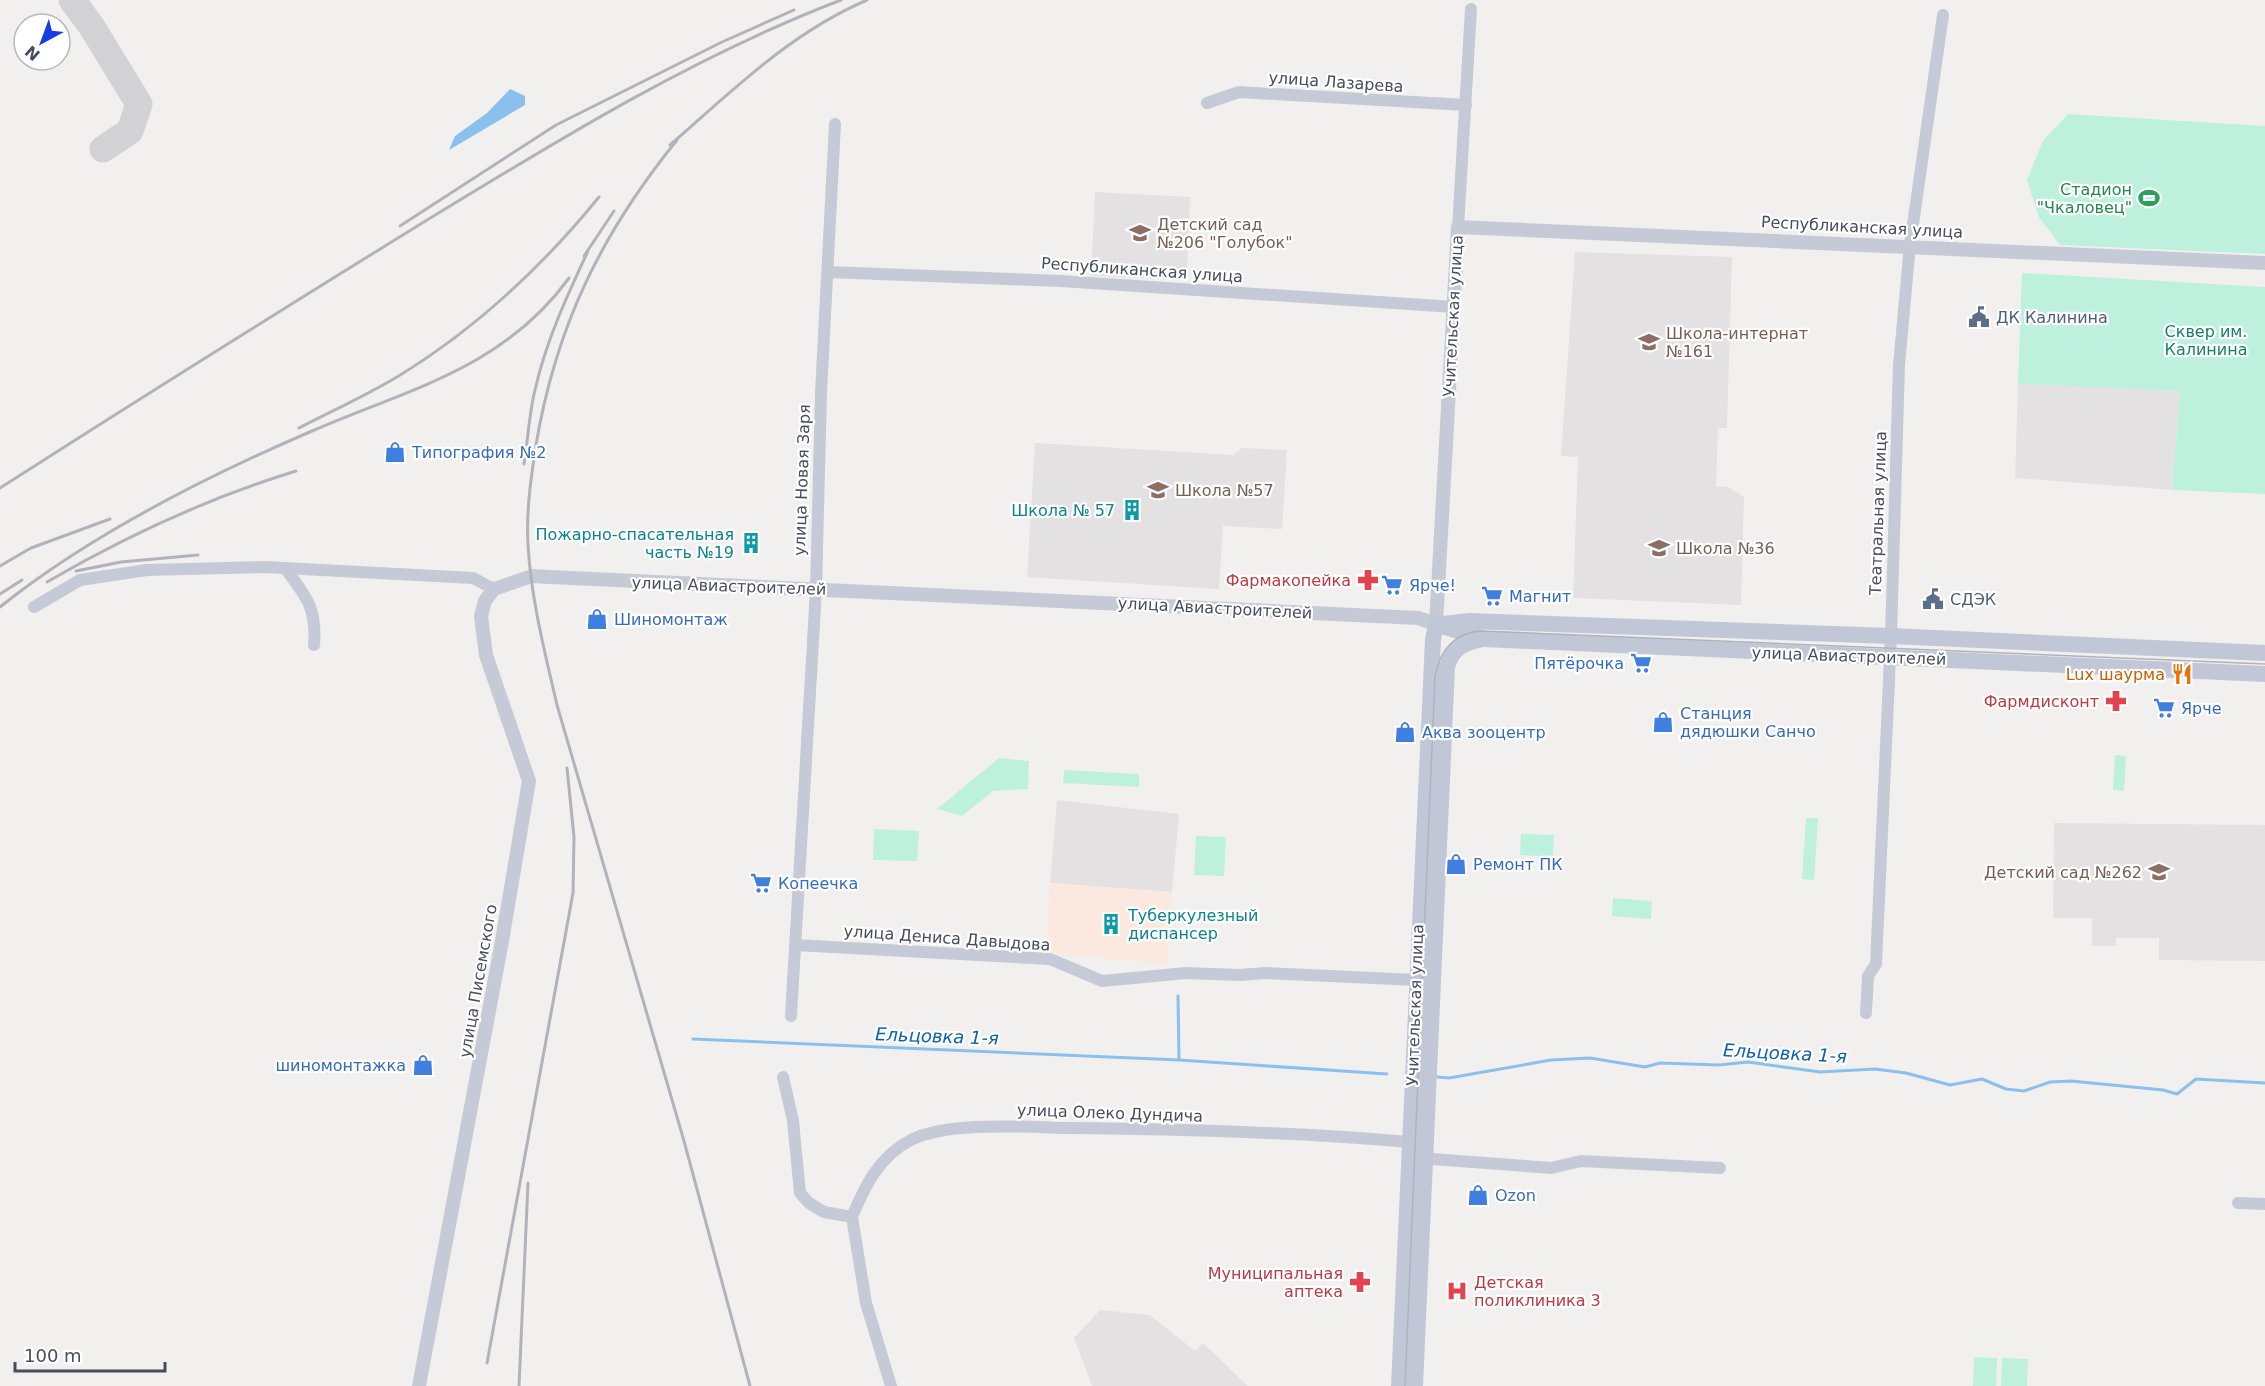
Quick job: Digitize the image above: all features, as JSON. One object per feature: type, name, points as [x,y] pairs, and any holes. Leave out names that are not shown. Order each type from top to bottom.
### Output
[{"type":"main road","name":"улица Авиастроителей","points":[[1436,624],[1470,621],[1891,636],[2265,653]]},
{"type":"main road","name":"улица Авиастроителей","points":[[1436,624],[1484,639],[2265,674]]},
{"type":"main road","name":"Учительская улица","points":[[1399,1386],[1447,667],[1450,656],[1449,645],[1436,624]]},
{"type":"main road","name":"Учительская улица","points":[[1416,1386],[1414,1153],[1416,980],[1432,640],[1436,624]]},
{"type":"main road","points":[[1450,656],[1463,644],[1484,639]]},
{"type":"street","name":"Учительская улица","points":[[1436,624],[1471,9]]},
{"type":"street","name":"Театральная улица","points":[[1866,1013],[1868,976],[1876,963],[1891,636],[1899,364],[1910,245],[1943,15]]},
{"type":"street","name":"улица Лазарева","points":[[1207,103],[1239,92],[1466,105]]},
{"type":"street","name":"улица Новая Заря","points":[[791,1016],[816,590],[835,124]]},
{"type":"street","name":"Республиканская улица","points":[[1458,227],[1910,245],[2265,263]]},
{"type":"street","name":"Республиканская улица","points":[[828,272],[1060,280],[1454,307]]},
{"type":"street","points":[[285,568],[309,600],[316,624],[314,645]]},
{"type":"street","points":[[34,607],[80,580],[147,570],[285,568],[473,578],[494,589]]},
{"type":"street","name":"улица Авиастроителей","points":[[494,589],[532,576],[1418,618],[1436,624]]},
{"type":"street","name":"улица Писемского","points":[[419,1386],[502,941],[529,781],[486,655],[481,616],[485,601],[494,589]]},
{"type":"street","name":"улица Дениса Давыдова","points":[[795,945],[1050,959],[1102,981],[1186,973],[1266,973],[1416,980]]},
{"type":"street","points":[[783,1077],[793,1122],[800,1193],[809,1203],[824,1212],[852,1217],[866,1303],[891,1386]]},
{"type":"street","name":"улица Олеко Дундича","points":[[852,1217],[865,1185],[885,1157],[912,1139],[954,1129],[1093,1128],[1306,1135],[1414,1153],[1551,1168],[1581,1161],[1720,1168]]},
{"type":"street","points":[[2238,1203],[2265,1204]]},
{"type":"shaded area","name":"Детский сад №206 \"Голубок\"","points":[[1095,192],[1190,197],[1187,272],[1168,270],[1167,279],[1091,276]]},
{"type":"shaded area","name":"Школа-интернат №161","points":[[1575,252],[1732,257],[1727,428],[1718,428],[1716,486],[1728,487],[1744,497],[1741,605],[1573,598],[1578,457],[1561,456]]},
{"type":"shaded area","points":[[2018,384],[2180,391],[2172,490],[2015,478]]},
{"type":"shaded area","name":"Школа №57","points":[[1035,443],[1233,455],[1242,448],[1287,450],[1282,529],[1223,526],[1219,589],[1027,577]]},
{"type":"shaded area","points":[[1057,800],[1179,814],[1172,892],[1050,883]]},
{"type":"shaded area","name":"Детский сад №262","points":[[2054,823],[2265,825],[2265,961],[2159,960],[2159,938],[2116,938],[2116,946],[2092,946],[2092,918],[2053,918]]},
{"type":"shaded area","points":[[1050,883],[1172,892],[1167,964],[1046,953]]},
{"type":"shaded area","points":[[1100,1310],[1150,1315],[1195,1351],[1203,1343],[1248,1386],[1092,1386],[1074,1338]]},
{"type":"green space","name":"Стадион \"Чкаловец\"","points":[[2068,114],[2265,126],[2265,254],[2060,245],[2039,217],[2027,180],[2043,141]]},
{"type":"green space","name":"Сквер им. Калинина","points":[[2022,273],[2265,287],[2265,494],[2172,490],[2180,391],[2018,384]]},
{"type":"green space","points":[[2115,755],[2126,756],[2124,791],[2113,790]]},
{"type":"green space","points":[[999,758],[1029,761],[1028,789],[993,791],[962,816],[937,809]]},
{"type":"green space","points":[[1064,770],[1139,774],[1139,787],[1063,783]]},
{"type":"green space","points":[[1806,818],[1818,818],[1814,880],[1802,879]]},
{"type":"green space","points":[[874,829],[919,831],[917,861],[873,860]]},
{"type":"green space","points":[[1521,834],[1554,835],[1553,857],[1520,855]]},
{"type":"green space","points":[[1196,836],[1226,837],[1224,876],[1194,875]]},
{"type":"green space","points":[[1613,898],[1652,901],[1651,919],[1612,916]]},
{"type":"green space","points":[[1974,1357],[1997,1358],[1996,1386],[1973,1386]]},
{"type":"green space","points":[[2002,1358],[2028,1359],[2027,1386],[2001,1386]]},
{"type":"water","points":[[510,89],[525,96],[525,105],[449,150],[455,136],[487,113]]},
{"type":"waterway","name":"Ельцовка 1-я","points":[[1178,996],[1179,1060],[1387,1074]]},
{"type":"waterway","name":"Ельцовка 1-я","points":[[693,1039],[1179,1060]]},
{"type":"waterway","name":"Ельцовка 1-я","points":[[1438,1077],[1449,1078],[1551,1060],[1590,1058],[1645,1067],[1660,1063],[1719,1065],[1748,1062],[1820,1072],[1875,1069],[1906,1073],[1950,1085],[1982,1079],[2006,1089],[2024,1091],[2050,1082],[2071,1081],[2163,1090],[2177,1094],[2196,1079],[2265,1083]]},
{"type":"taxiway","points":[[72,0],[92,27],[139,104],[130,131],[103,149]]},
{"type":"tram line","points":[[1405,1386],[1435,676],[1441,658],[1450,644],[1464,635],[1482,631],[2265,664]]},
{"type":"railway","points":[[0,488],[314,290],[573,132],[678,74],[841,0]]},
{"type":"railway","points":[[670,145],[739,84],[787,46],[839,13],[867,0]]},
{"type":"railway","points":[[400,226],[556,125],[722,42],[794,10]]},
{"type":"railway","points":[[677,140],[650,175],[604,246],[569,321],[556,360],[536,445],[528,507],[528,545],[535,606],[557,705],[684,1141],[750,1386]]},
{"type":"railway","points":[[299,428],[397,377],[453,339],[506,296],[554,248],[599,197]]},
{"type":"railway","points":[[584,256],[614,211]]},
{"type":"railway","points":[[524,464],[531,408],[545,354],[588,251]]},
{"type":"railway","points":[[0,607],[35,580],[110,531],[190,488],[312,431],[452,373],[484,355],[514,334],[543,309],[569,278]]},
{"type":"railway","points":[[47,582],[168,519],[231,493],[296,471]]},
{"type":"railway","points":[[0,566],[31,548],[110,519]]},
{"type":"railway","points":[[76,571],[121,562],[198,555]]},
{"type":"railway","points":[[0,594],[22,580]]},
{"type":"railway","points":[[487,1363],[573,893],[574,837],[567,768]]},
{"type":"railway","points":[[519,1386],[528,1183]]},
{"type":"place","name":"Стадион \"Чкаловец\"","points":[[2149,198]]},
{"type":"place","name":"Детский сад №206 \"Голубок\"","points":[[1140,233]]},
{"type":"place","name":"ДК Калинина","points":[[1979,317]]},
{"type":"place","name":"Школа-интернат №161","points":[[1649,342]]},
{"type":"place","name":"Типография №2","points":[[395,452]]},
{"type":"place","name":"Школа №57","points":[[1158,490]]},
{"type":"place","name":"Школа № 57","points":[[1132,510]]},
{"type":"place","name":"Пожарно-спасательная часть №19","points":[[751,543]]},
{"type":"place","name":"Школа №36","points":[[1659,548]]},
{"type":"place","name":"Фармакопейка","points":[[1368,580]]},
{"type":"place","name":"Ярче!","points":[[1392,585]]},
{"type":"place","name":"Магнит","points":[[1492,596]]},
{"type":"place","name":"СДЭК","points":[[1933,599]]},
{"type":"place","name":"Шиномонтаж","points":[[597,619]]},
{"type":"place","name":"Пятёрочка","points":[[1641,663]]},
{"type":"place","name":"Lux шаурма","points":[[2182,674]]},
{"type":"place","name":"Фармдисконт","points":[[2116,701]]},
{"type":"place","name":"Ярче","points":[[2164,708]]},
{"type":"place","name":"Станция дядюшки Санчо","points":[[1663,722]]},
{"type":"place","name":"Аква зооцентр","points":[[1405,732]]},
{"type":"place","name":"Ремонт ПК","points":[[1456,864]]},
{"type":"place","name":"Детский сад №262","points":[[2159,872]]},
{"type":"place","name":"Копеечка","points":[[761,883]]},
{"type":"place","name":"Туберкулезный диспансер","points":[[1111,924]]},
{"type":"place","name":"шиномонтажка","points":[[423,1065]]},
{"type":"place","name":"Ozon","points":[[1478,1195]]},
{"type":"place","name":"Муниципальная аптека","points":[[1360,1282]]},
{"type":"place","name":"Детская поликлиника 3","points":[[1457,1291]]}]
